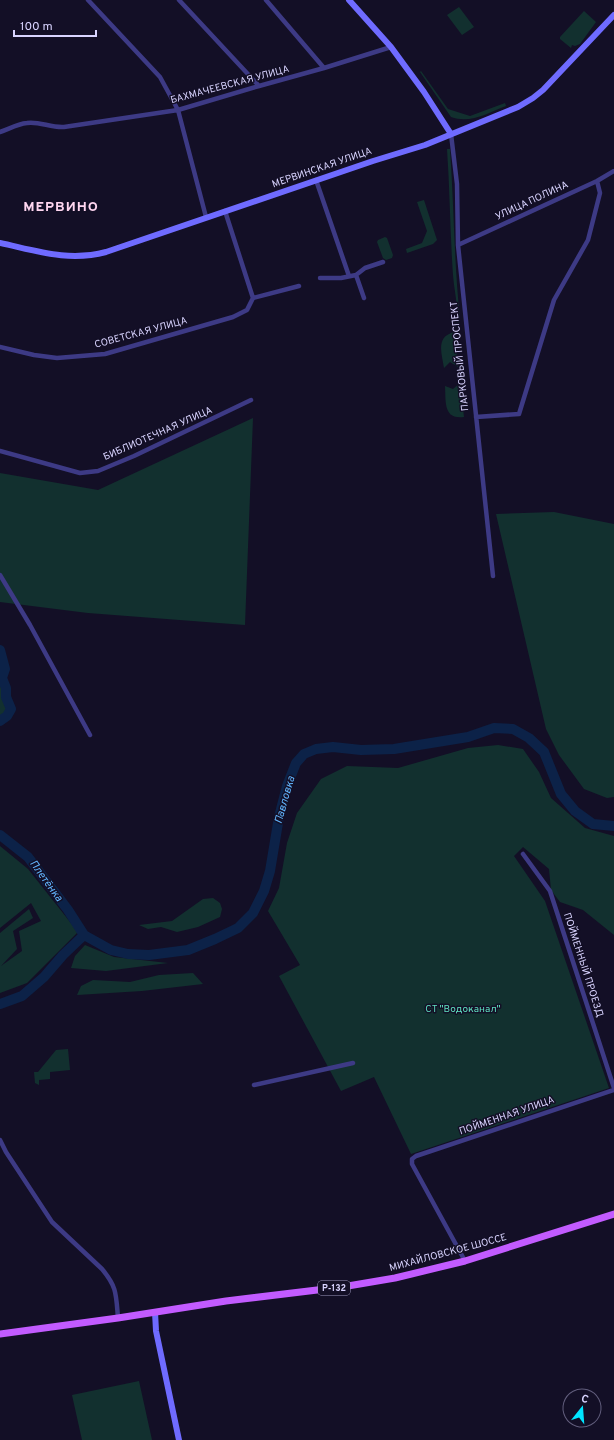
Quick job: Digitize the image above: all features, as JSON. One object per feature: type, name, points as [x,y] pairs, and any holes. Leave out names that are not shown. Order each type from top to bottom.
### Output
[{"type":"main road","name":"МИХАЙЛОВСКОЕ ШОССЕ","points":[[0,1334],[118,1318],[226,1301],[360,1284],[402,1276],[465,1261],[614,1214]]},
{"type":"street","points":[[88,0],[160,77],[178,110],[206,217]]},
{"type":"street","points":[[179,0],[259,86]]},
{"type":"street","points":[[266,0],[324,68]]},
{"type":"street","points":[[349,0],[391,47],[424,92],[451,134]]},
{"type":"street","name":"МЕРВИНСКАЯ УЛИЦА","points":[[0,243],[57,256],[93,256],[225,210],[425,145],[518,107],[533,98],[553,81],[614,15]]},
{"type":"street","name":"БАХМАЧЕЕВСКАЯ УЛИЦА","points":[[0,132],[27,123],[52,127],[64,127],[178,110],[391,47]]},
{"type":"street","name":"ПАРКОВЫЙ ПРОСПЕКТ","points":[[451,134],[457,184],[458,245],[493,576]]},
{"type":"street","name":"УЛИЦА ПОЛИНА","points":[[458,245],[614,171]]},
{"type":"street","points":[[316,180],[348,276]]},
{"type":"street","points":[[476,417],[519,414],[554,300],[588,240],[600,193],[597,180]]},
{"type":"street","points":[[225,210],[253,298],[299,286]]},
{"type":"street","points":[[320,278],[356,275],[365,268],[383,262]]},
{"type":"street","points":[[356,275],[364,298]]},
{"type":"street","name":"СОВЕТСКАЯ УЛИЦА","points":[[0,347],[57,358],[105,354],[233,317],[247,310],[253,298]]},
{"type":"street","name":"БИБЛИОТЕЧНАЯ УЛИЦА","points":[[0,451],[80,473],[89,473],[134,456],[251,400]]},
{"type":"street","points":[[0,575],[30,625],[90,735]]},
{"type":"street","name":"ПОЙМЕННЫЙ ПРОЕЗД","points":[[523,854],[550,891],[614,1089]]},
{"type":"street","points":[[254,1085],[353,1063]]},
{"type":"street","name":"ПОЙМЕННАЯ УЛИЦА","points":[[465,1261],[412,1164],[412,1159],[416,1156],[614,1089]]},
{"type":"street","points":[[0,1140],[6,1152],[52,1222],[102,1268],[108,1277],[116,1294],[118,1318]]},
{"type":"street","points":[[155,1312],[156,1331],[179,1440]]},
{"type":"green space","points":[[459,7],[474,27],[462,35],[447,15]]},
{"type":"green space","points":[[584,11],[596,22],[580,44],[575,46],[572,45],[571,48],[560,39],[560,37]]},
{"type":"green space","points":[[421,71],[448,109],[470,116],[505,103],[506,106],[479,117],[458,119],[451,117],[420,72]]},
{"type":"green space","points":[[447,149],[450,149],[456,276],[460,319],[459,324],[456,327],[457,307],[452,259]]},
{"type":"green space","points":[[424,200],[437,240],[433,244],[407,253],[406,249],[422,243],[427,231],[417,202]]},
{"type":"green space","points":[[385,237],[387,238],[393,255],[392,258],[386,260],[383,258],[377,242]]},
{"type":"green space","points":[[454,332],[458,367],[450,362],[444,368],[441,352],[442,342],[448,334]]},
{"type":"green space","points":[[460,383],[464,417],[452,416],[446,403],[445,386],[453,389]]},
{"type":"green space","points":[[253,418],[245,625],[88,613],[0,602],[0,473],[98,490]]},
{"type":"green space","points":[[554,512],[614,524],[614,797],[607,798],[584,789],[559,755],[546,729],[496,514]]},
{"type":"green space","points":[[0,650],[5,669],[2,678],[6,688],[6,697],[11,709],[7,716],[0,721]]},
{"type":"green space","name":"СТ \"Водоканал\"","points":[[498,745],[523,749],[539,772],[551,798],[585,828],[614,836],[614,935],[583,910],[560,902],[551,890],[549,869],[523,847],[514,856],[545,901],[609,1088],[411,1154],[374,1077],[341,1091],[279,976],[300,965],[268,911],[279,888],[287,843],[297,813],[321,779],[347,766],[398,768],[468,748]]},
{"type":"green space","points":[[0,846],[28,869],[78,932],[27,983],[0,993],[0,933],[29,909],[33,918],[13,931],[17,949],[1,966],[22,951],[19,931],[41,921],[31,903],[0,928]]},
{"type":"green space","points":[[213,898],[220,903],[222,909],[220,917],[198,927],[177,932],[161,927],[148,929],[139,925],[172,921],[203,899]]},
{"type":"green space","points":[[85,945],[114,957],[168,963],[106,971],[71,968],[75,956]]},
{"type":"green space","points":[[193,973],[203,984],[142,991],[77,995],[81,986],[93,980],[130,982],[159,975]]},
{"type":"green space","points":[[68,1049],[70,1070],[50,1072],[50,1079],[39,1080],[39,1085],[35,1083],[34,1072],[38,1072],[56,1050]]},
{"type":"green space","points":[[139,1381],[152,1440],[82,1440],[72,1395]]},
{"type":"waterway","name":"Плетёнка","points":[[0,650],[5,669],[2,678],[6,688],[6,697],[11,709],[7,716],[0,721]]},
{"type":"waterway","name":"Павловка","points":[[0,835],[28,857],[68,910],[84,935],[111,950],[128,954],[149,955],[188,950],[238,928],[253,913],[264,891],[270,871],[279,817],[287,786],[296,763],[304,754],[316,749],[333,747],[361,750],[394,749],[468,737],[494,728],[513,729],[529,738],[544,752],[561,794],[575,811],[593,824],[614,826]]},
{"type":"waterway","name":"Павловка","points":[[0,1004],[22,996],[44,977],[63,955],[84,935]]},
{"type":"district","name":"МЕРВИНО","points":[[61,207]]}]
